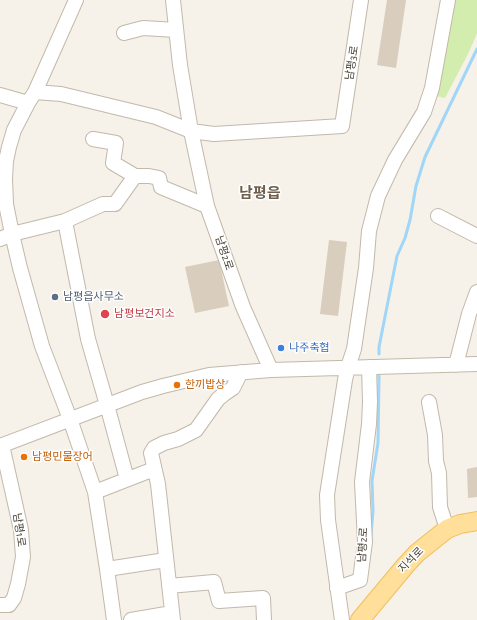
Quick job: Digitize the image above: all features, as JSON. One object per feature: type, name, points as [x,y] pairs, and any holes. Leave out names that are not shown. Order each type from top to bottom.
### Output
[{"type":"main road","name":"지석로","points":[[360,620],[417,553],[447,529],[460,524],[477,521]]},
{"type":"street","points":[[76,0],[32,97],[14,130],[9,146],[5,179],[6,237],[42,346],[70,419],[95,492],[114,620]]},
{"type":"street","name":"남평2로","points":[[173,0],[180,65],[191,131],[207,206],[243,307],[271,370]]},
{"type":"street","name":"남평3로","points":[[191,131],[214,134],[342,126],[361,0]]},
{"type":"street","points":[[342,620],[328,520],[327,495],[348,367],[354,349],[366,268],[369,231],[378,196],[395,160],[424,112],[432,88],[448,0]]},
{"type":"street","points":[[124,33],[143,28],[176,30]]},
{"type":"street","points":[[0,95],[32,97],[61,94],[156,117],[191,131]]},
{"type":"street","points":[[93,139],[116,143],[114,163],[135,176],[159,178],[161,186],[207,206]]},
{"type":"street","points":[[6,237],[65,221],[103,204],[115,204],[135,176]]},
{"type":"street","points":[[438,216],[477,236]]},
{"type":"street","points":[[65,221],[88,339],[127,480]]},
{"type":"street","points":[[456,365],[469,314],[477,292]]},
{"type":"street","points":[[1,445],[142,392],[208,376],[271,370],[477,364]]},
{"type":"street","name":"남평2로","points":[[338,588],[360,580],[365,542],[362,482],[369,424],[370,367]]},
{"type":"street","points":[[131,620],[172,616],[158,484],[151,453],[154,448],[196,430],[218,399],[233,388],[241,372]]},
{"type":"street","points":[[429,402],[435,435],[436,461],[439,473],[440,507],[447,529]]},
{"type":"street","name":"남평1로","points":[[0,606],[9,605],[14,598],[23,557],[21,530],[1,445]]},
{"type":"street","points":[[95,492],[154,469]]},
{"type":"street","points":[[107,568],[166,560]]},
{"type":"street","points":[[169,586],[214,582],[219,601],[263,598],[264,620]]},
{"type":"green space","points":[[453,0],[477,0],[477,33],[469,52],[445,98],[436,96]]},
{"type":"building","points":[[387,0],[406,0],[396,68],[377,65]]},
{"type":"building","points":[[329,240],[347,242],[338,316],[320,314]]},
{"type":"building","points":[[219,260],[229,306],[195,313],[185,267]]},
{"type":"building","points":[[477,467],[477,497],[468,498],[467,469]]},
{"type":"waterway","points":[[379,354],[379,347],[397,256],[405,238],[416,186],[425,157],[477,49]]},
{"type":"waterway","points":[[371,534],[373,511],[372,481],[378,443],[379,376]]},
{"type":"place","name":"남평읍사무소","points":[[55,297]]},
{"type":"place","name":"남평보건지소","points":[[105,314]]},
{"type":"place","name":"나주축협","points":[[281,348]]},
{"type":"place","name":"한끼밥상","points":[[177,385]]},
{"type":"place","name":"남평민물장어","points":[[24,457]]},
{"type":"district","name":"남평읍","points":[[260,193]]}]
